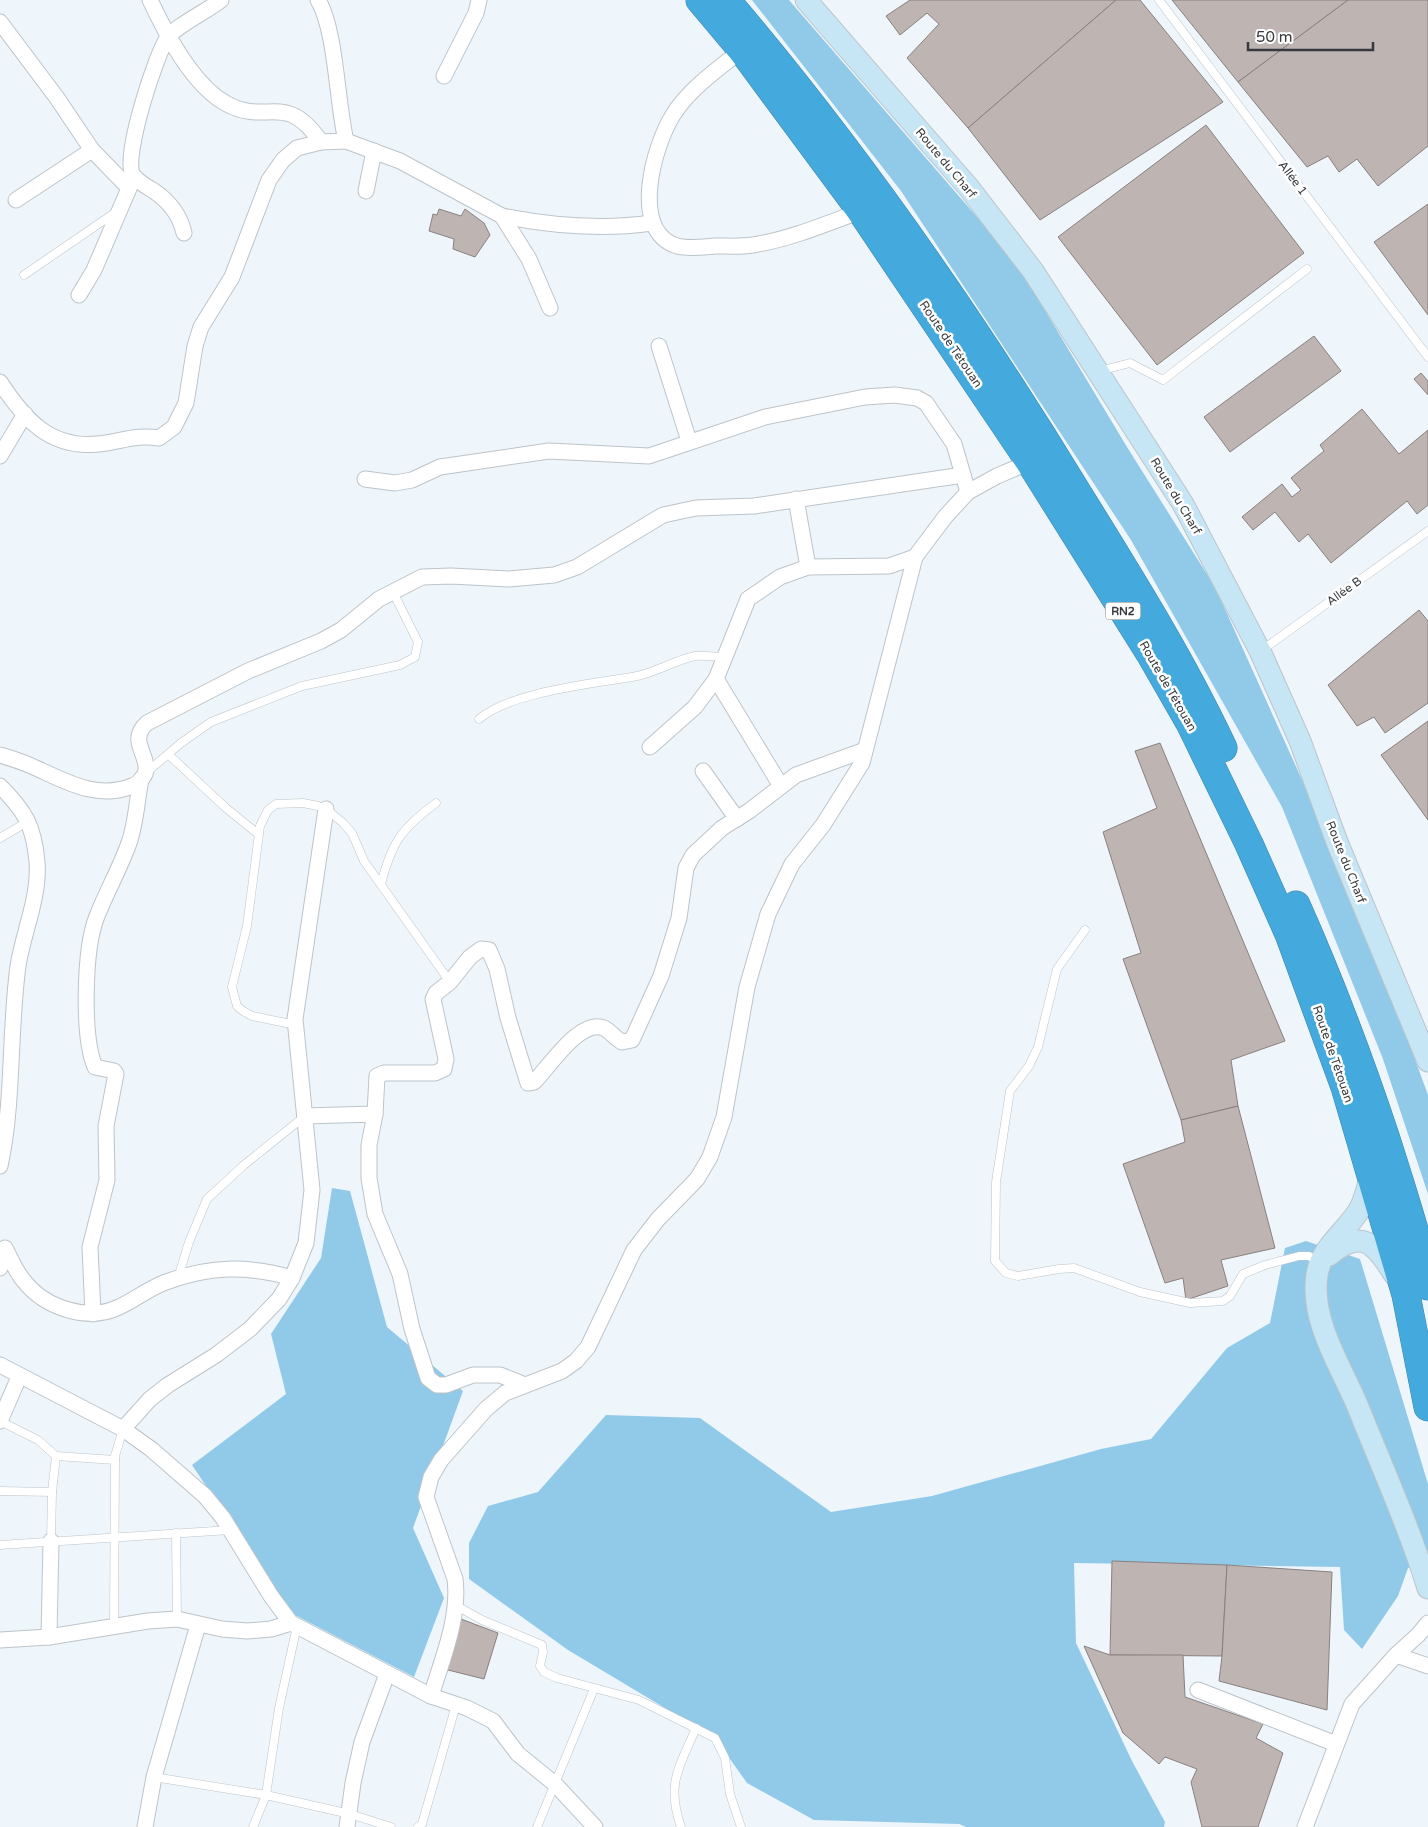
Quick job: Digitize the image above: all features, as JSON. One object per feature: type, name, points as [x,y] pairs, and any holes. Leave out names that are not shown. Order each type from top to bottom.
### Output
[{"type":"highway","name":"Route de Tétouan","points":[[700,0],[742,50],[861,211],[1030,462],[1151,655],[1220,781],[1289,934],[1345,1087],[1370,1176],[1417,1291]]},
{"type":"highway","name":"Route de Tétouan","points":[[726,0],[778,62],[922,252],[1056,458],[1195,690],[1321,960],[1365,1076],[1424,1247],[1417,1291],[1428,1407]]},
{"type":"street","points":[[150,0],[168,36],[198,78],[226,104],[253,112],[273,110],[286,112],[310,126],[321,142]]},
{"type":"street","points":[[79,295],[94,270],[132,182],[130,159],[134,134],[168,36],[221,0]]},
{"type":"street","points":[[318,0],[324,9],[346,141]]},
{"type":"street","points":[[444,76],[476,12],[479,0]]},
{"type":"street","name":"Route du Charf","points":[[806,0],[969,188],[1032,271],[1100,372],[1183,504],[1260,651],[1300,741],[1337,842],[1428,1061]]},
{"type":"street","points":[[0,22],[58,98],[92,150],[132,182],[166,200],[177,214],[184,234]]},
{"type":"street","points":[[742,50],[708,76],[673,114],[653,165],[649,206],[652,223],[660,236],[677,246],[690,248],[752,245],[798,234],[861,211]]},
{"type":"street","points":[[0,382],[25,414],[45,434],[64,443],[76,445],[100,444],[139,436],[160,438],[166,435],[174,427],[186,403],[195,346],[201,327],[232,277],[269,180],[283,160],[297,148],[321,142],[346,141],[400,161],[502,216],[589,227],[619,228],[652,223]]},
{"type":"street","points":[[16,200],[92,150]]},
{"type":"street","points":[[366,191],[374,151]]},
{"type":"street","points":[[502,216],[529,259],[550,308]]},
{"type":"street","points":[[659,346],[689,441]]},
{"type":"street","points":[[364,479],[395,484],[412,480],[440,468],[550,451],[649,456],[765,417],[865,397],[904,396],[926,403],[954,444],[968,492]]},
{"type":"street","points":[[0,456],[25,414]]},
{"type":"street","points":[[431,1696],[447,1642],[455,1605],[455,1578],[426,1497],[431,1477],[442,1460],[486,1409],[505,1393],[562,1371],[576,1361],[588,1347],[634,1250],[658,1219],[697,1179],[710,1157],[724,1117],[747,987],[768,914],[792,864],[841,799],[862,764],[915,557],[968,492],[1030,462]]},
{"type":"street","points":[[93,1314],[90,1247],[107,1180],[106,1126],[116,1074],[114,1071],[95,1067],[87,1029],[87,978],[91,936],[97,916],[130,841],[146,766],[139,747],[143,726],[248,671],[321,641],[341,630],[379,599],[422,577],[451,576],[517,579],[554,575],[577,567],[663,515],[696,508],[754,506],[963,475]]},
{"type":"street","points":[[796,500],[808,566]]},
{"type":"street","points":[[650,747],[695,707],[716,679],[748,599],[780,577],[808,566],[889,566],[915,557]]},
{"type":"street","points":[[716,679],[781,786]]},
{"type":"street","points":[[524,1385],[500,1375],[473,1376],[441,1385],[428,1378],[412,1328],[400,1274],[375,1214],[369,1178],[369,1145],[375,1114],[377,1076],[384,1073],[436,1073],[444,1069],[446,1059],[433,999],[436,993],[450,982],[477,950],[487,948],[497,969],[508,1018],[528,1084],[534,1082],[579,1032],[593,1026],[605,1028],[622,1042],[632,1040],[662,976],[679,918],[686,868],[693,855],[722,828],[796,775],[865,750]]},
{"type":"street","points":[[0,755],[28,764],[84,789],[117,791],[137,784],[143,776]]},
{"type":"street","points":[[703,771],[737,819]]},
{"type":"street","points":[[0,786],[19,805],[29,821],[37,863],[33,895],[18,964],[13,1013],[10,1082],[0,1166]]},
{"type":"street","points":[[123,1429],[156,1394],[216,1355],[250,1329],[279,1299],[292,1278],[306,1243],[312,1190],[296,1026],[306,941],[326,809]]},
{"type":"street","points":[[305,1116],[375,1114]]},
{"type":"street","points":[[1370,1176],[1358,1212],[1329,1247],[1320,1263],[1316,1303],[1321,1322],[1415,1548],[1428,1588]]},
{"type":"street","points":[[1320,1263],[1344,1244],[1358,1241],[1367,1243],[1380,1251],[1417,1291]]},
{"type":"street","points":[[2,1244],[23,1280],[36,1294],[73,1312],[93,1314],[118,1308],[165,1282],[208,1271],[239,1267],[271,1271],[292,1278]]},
{"type":"street","points":[[0,1268],[2,1244]]},
{"type":"street","points":[[0,1365],[18,1377],[123,1429],[151,1448],[204,1496],[230,1530],[271,1596],[294,1625],[431,1696],[467,1708],[493,1721],[518,1754],[555,1784],[595,1827]]},
{"type":"street","points":[[0,1421],[18,1377]]},
{"type":"street","points":[[49,1637],[51,1541]]},
{"type":"street","points":[[0,1640],[49,1637],[114,1625],[177,1620],[198,1625],[247,1631],[294,1625]]},
{"type":"street","points":[[1305,1827],[1352,1704],[1428,1623]]},
{"type":"street","points":[[146,1827],[154,1777],[198,1625]]},
{"type":"street","points":[[1396,1655],[1428,1666]]},
{"type":"street","points":[[349,1821],[353,1783],[362,1742],[387,1674]]},
{"type":"street","points":[[1198,1690],[1336,1744]]},
{"type":"lane","name":"Allée 1","points":[[1159,0],[1428,357]]},
{"type":"lane","points":[[24,275],[120,210]]},
{"type":"lane","points":[[1100,372],[1130,363],[1163,380],[1307,269]]},
{"type":"lane","name":"Allée B","points":[[1260,651],[1428,531]]},
{"type":"lane","points":[[143,776],[181,742],[211,722],[302,686],[400,665],[415,657],[418,642],[393,592]]},
{"type":"lane","points":[[479,719],[493,708],[573,685],[639,675],[696,656],[726,657]]},
{"type":"lane","points":[[169,754],[226,808],[258,834]]},
{"type":"lane","points":[[380,884],[392,849],[404,829],[436,803]]},
{"type":"lane","points":[[296,1026],[252,1016],[243,1011],[237,1006],[232,987],[247,926],[258,834],[263,817],[276,804],[303,804],[326,809],[352,833],[364,861],[450,982]]},
{"type":"lane","points":[[0,838],[29,821]]},
{"type":"lane","points":[[1085,930],[1057,969],[1038,1047],[1029,1066],[1010,1091],[996,1182],[995,1261],[1006,1273],[1018,1276],[1074,1268],[1140,1292],[1190,1303],[1223,1301],[1230,1296],[1243,1274],[1265,1266],[1299,1256],[1309,1256],[1320,1263]]},
{"type":"lane","points":[[178,1279],[189,1242],[207,1198],[244,1165],[305,1116]]},
{"type":"lane","points":[[0,1421],[38,1440],[56,1456],[114,1460]]},
{"type":"lane","points":[[114,1625],[114,1460],[123,1429]]},
{"type":"lane","points":[[51,1541],[52,1492],[56,1456]]},
{"type":"lane","points":[[0,1491],[52,1492]]},
{"type":"lane","points":[[0,1545],[230,1530]]},
{"type":"lane","points":[[176,1533],[177,1620]]},
{"type":"lane","points":[[455,1605],[482,1620],[540,1644],[543,1647],[540,1666],[544,1672],[594,1689],[639,1700],[715,1738],[721,1746],[725,1758],[730,1794],[742,1827]]},
{"type":"lane","points":[[253,1827],[266,1795],[294,1625]]},
{"type":"lane","points":[[537,1827],[594,1689]]},
{"type":"lane","points":[[418,1827],[422,1824],[456,1705]]},
{"type":"lane","points":[[681,1827],[674,1803],[674,1785],[696,1728]]},
{"type":"lane","points":[[154,1777],[266,1795],[349,1821],[391,1827]]},
{"type":"shaded area","points":[[752,0],[789,0],[1016,262],[1127,447],[1215,587],[1303,782],[1408,1040],[1428,1095],[1428,1194],[1383,1059],[1282,807],[1131,540],[901,191]]},
{"type":"shaded area","points":[[332,1188],[350,1191],[387,1327],[463,1391],[413,1528],[444,1598],[414,1677],[291,1613],[192,1465],[286,1394],[271,1334],[321,1258]]},
{"type":"shaded area","points":[[1306,1241],[1360,1259],[1428,1484],[1428,1558],[1408,1568],[1398,1596],[1362,1649],[1344,1630],[1340,1567],[1074,1563],[1076,1643],[1132,1761],[1165,1822],[1164,1827],[966,1827],[959,1824],[814,1820],[747,1783],[715,1738],[568,1650],[469,1579],[469,1543],[488,1506],[538,1492],[606,1415],[700,1418],[831,1512],[932,1496],[1101,1449],[1151,1439],[1227,1348],[1270,1323],[1285,1248]]},
{"type":"building","points":[[910,0],[1116,0],[968,128],[907,58],[939,24],[927,13],[900,35],[886,16]]},
{"type":"building","points":[[1116,0],[1140,0],[1223,102],[1040,220],[968,128]]},
{"type":"building","points":[[1172,0],[1348,0],[1238,82]]},
{"type":"building","points":[[1348,0],[1428,0],[1428,146],[1378,186],[1357,159],[1339,172],[1328,156],[1307,167],[1238,82]]},
{"type":"building","points":[[1206,125],[1304,253],[1157,365],[1058,237]]},
{"type":"building","points":[[1428,204],[1428,315],[1374,242]]},
{"type":"building","points":[[439,209],[461,216],[465,209],[484,223],[490,235],[475,257],[453,249],[454,239],[429,231],[433,214],[437,215]]},
{"type":"building","points":[[1314,336],[1341,371],[1230,452],[1204,417]]},
{"type":"building","points":[[1421,373],[1428,381],[1428,395],[1414,379]]},
{"type":"building","points":[[1362,409],[1399,454],[1428,430],[1428,505],[1417,514],[1407,501],[1331,563],[1308,534],[1299,542],[1275,512],[1253,530],[1242,517],[1282,484],[1292,497],[1301,490],[1291,478],[1324,451],[1320,445]]},
{"type":"building","points":[[1419,610],[1428,621],[1428,703],[1385,733],[1374,717],[1357,726],[1328,685]]},
{"type":"building","points":[[1428,721],[1428,820],[1381,755]]},
{"type":"building","points":[[1160,743],[1285,1041],[1231,1060],[1238,1106],[1181,1120],[1123,959],[1141,953],[1103,832],[1157,808],[1135,751]]},
{"type":"building","points":[[1238,1106],[1275,1248],[1221,1260],[1228,1286],[1186,1300],[1183,1278],[1165,1283],[1123,1164],[1185,1142],[1181,1120]]},
{"type":"building","points":[[1112,1561],[1227,1565],[1222,1656],[1110,1655]]},
{"type":"building","points":[[1227,1565],[1332,1572],[1327,1710],[1219,1681]]},
{"type":"building","points":[[453,1616],[498,1633],[484,1679],[444,1669]]},
{"type":"building","points":[[1084,1646],[1110,1655],[1183,1655],[1185,1697],[1263,1724],[1256,1738],[1283,1753],[1258,1827],[1202,1827],[1191,1782],[1197,1769],[1165,1757],[1159,1764],[1123,1733]]}]
